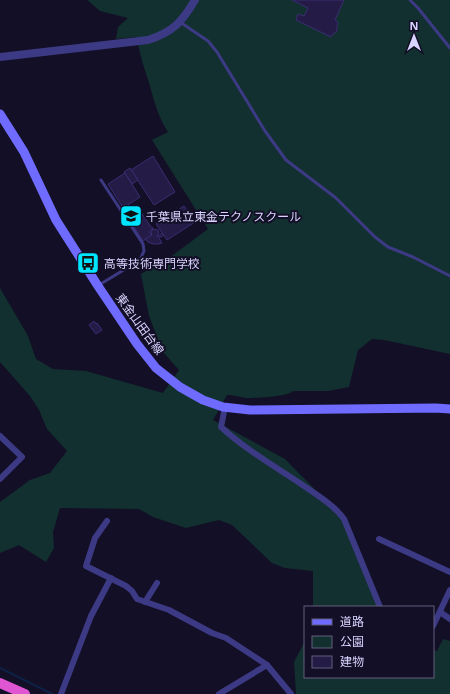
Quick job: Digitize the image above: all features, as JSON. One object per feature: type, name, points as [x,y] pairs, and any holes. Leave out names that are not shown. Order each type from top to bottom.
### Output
[{"type":"highway","points":[[0,683],[25,694]]},
{"type":"main road","name":"東金山田台線","points":[[0,114],[24,152],[56,220],[98,286],[137,344],[156,368],[180,387],[197,397],[225,407],[250,410],[450,409]]},
{"type":"street","points":[[0,57],[148,40],[162,36],[180,22],[195,0]]},
{"type":"street","points":[[225,407],[221,427],[234,439],[314,493],[339,513],[344,519],[380,606]]},
{"type":"street","points":[[0,436],[22,457],[1,476]]},
{"type":"street","points":[[107,521],[95,538],[86,566],[126,586],[132,591],[137,599],[169,610],[212,633],[226,638],[267,665],[291,694]]},
{"type":"street","points":[[379,539],[450,572]]},
{"type":"street","points":[[61,694],[91,616],[111,578]]},
{"type":"street","points":[[145,602],[158,583]]},
{"type":"street","points":[[434,624],[450,590]]},
{"type":"street","points":[[440,612],[450,619]]},
{"type":"street","points":[[219,694],[267,665]]},
{"type":"lane","points":[[410,0],[450,48]]},
{"type":"lane","points":[[180,22],[208,41],[217,52],[265,131],[286,160],[336,198],[375,237],[388,247],[413,257],[450,276]]},
{"type":"lane","points":[[98,286],[140,260],[144,251],[143,244],[101,180]]},
{"type":"green space","points":[[87,0],[450,0],[450,354],[384,340],[372,339],[358,350],[349,387],[328,391],[293,391],[285,395],[264,397],[246,398],[227,395],[213,420],[285,459],[344,519],[378,606],[313,606],[313,571],[285,568],[272,563],[232,525],[219,520],[186,528],[153,517],[139,509],[60,508],[53,532],[54,548],[46,562],[19,545],[0,553],[0,502],[30,480],[50,473],[67,451],[47,429],[39,410],[30,396],[0,362],[0,288],[28,336],[36,359],[53,369],[86,371],[163,393],[179,370],[163,352],[149,316],[141,274],[173,255],[208,229],[152,140],[168,132],[155,102],[142,60],[137,37],[116,39],[118,27],[128,18],[100,11]]},
{"type":"green space","points":[[443,639],[450,641],[450,694],[296,694],[294,662],[304,643],[304,678],[434,678],[434,650],[437,651]]},
{"type":"building","points":[[292,0],[344,0],[335,20],[338,22],[337,31],[331,37],[296,20],[298,14],[304,16],[308,8]]},
{"type":"building","points":[[153,156],[175,192],[154,205],[131,170]]},
{"type":"building","points":[[130,168],[138,180],[132,184],[124,172]]},
{"type":"building","points":[[125,173],[140,197],[123,208],[108,184]]},
{"type":"building","points":[[184,206],[195,222],[167,240],[156,224]]},
{"type":"building","points":[[138,208],[153,228],[149,232],[152,235],[143,241],[127,216]]},
{"type":"building","points":[[153,229],[158,230],[159,232],[157,237],[162,233],[164,235],[159,238],[162,243],[153,244],[145,239],[152,235],[151,232]]},
{"type":"building","points":[[94,321],[102,330],[96,334],[89,325]]},
{"type":"waterway","points":[[0,668],[52,694]]},
{"type":"place","name":"千葉県立東金テクノスクール","points":[[131,216]]},
{"type":"place","name":"高等技術専門学校","points":[[88,263]]}]
